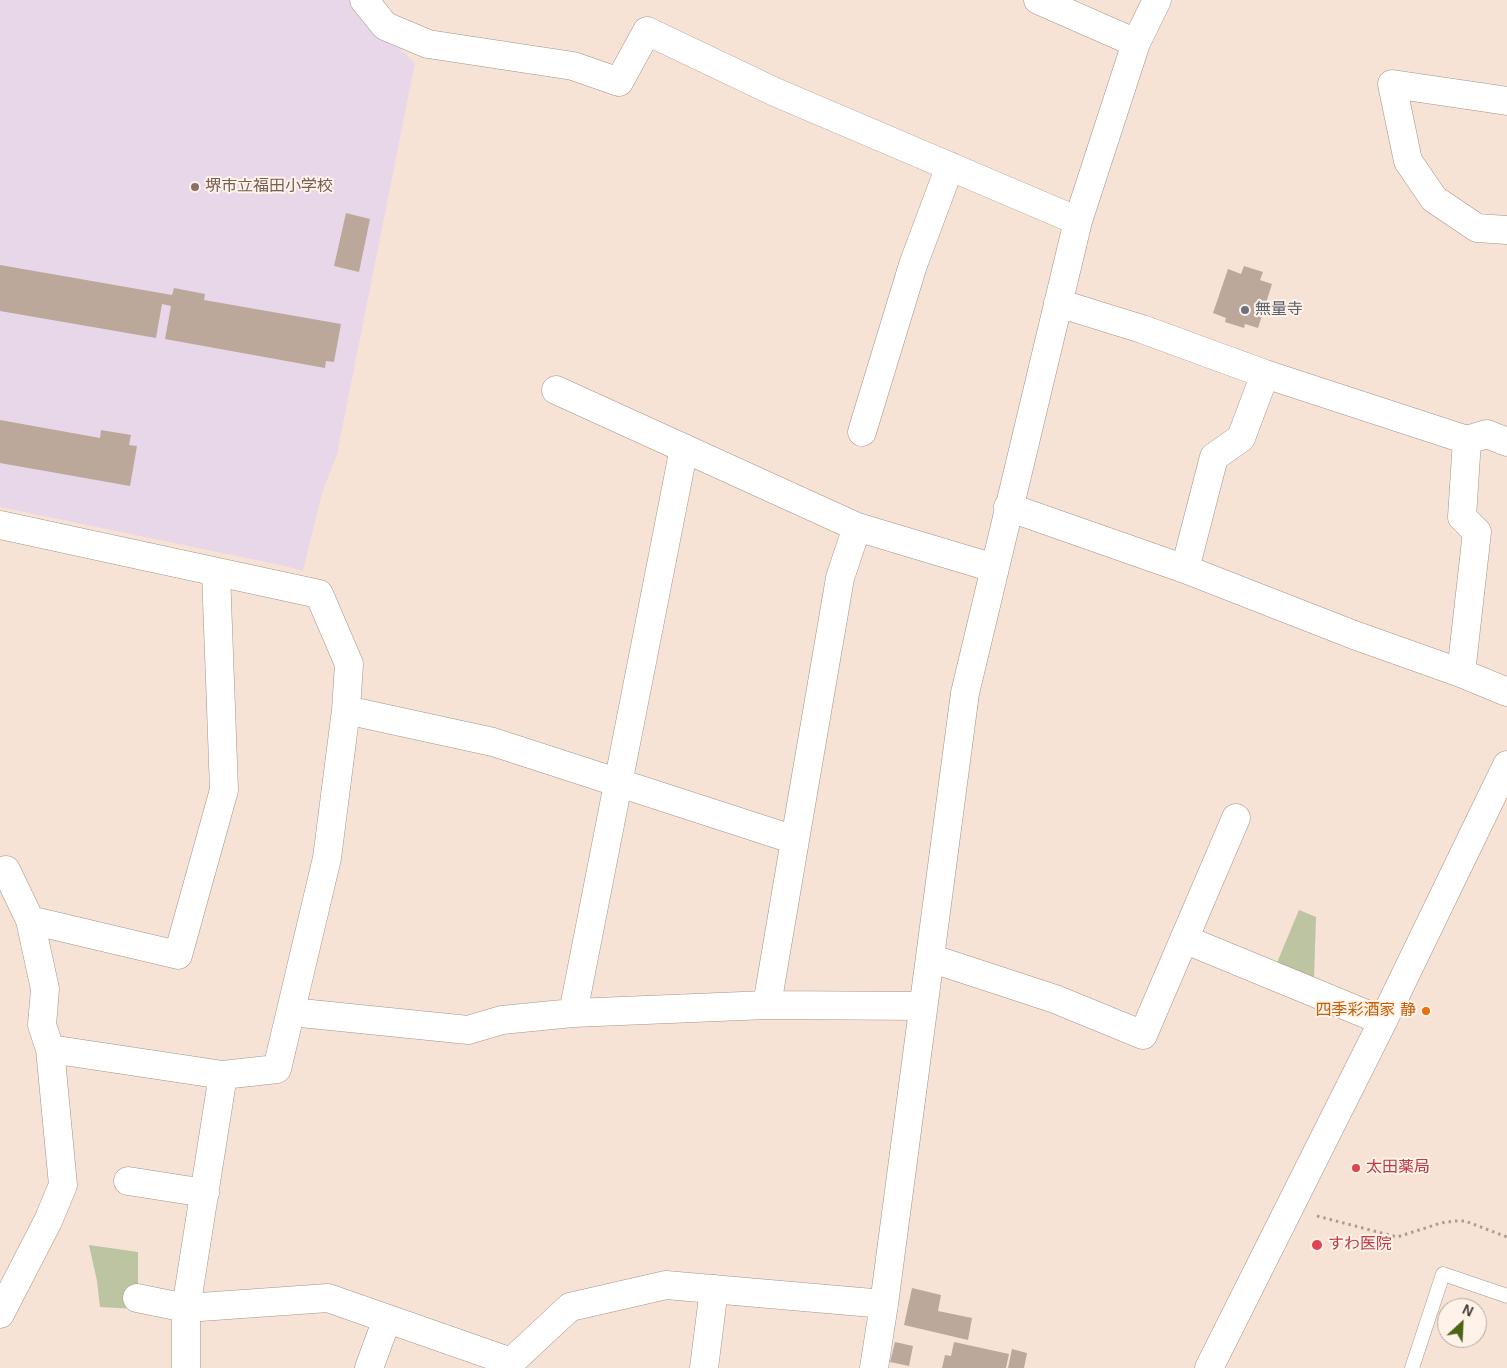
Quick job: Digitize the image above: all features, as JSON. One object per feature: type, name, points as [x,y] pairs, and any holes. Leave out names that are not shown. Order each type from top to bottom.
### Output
[{"type":"street","points":[[364,0],[385,26],[428,44],[573,66],[619,82],[647,31],[775,92],[1078,222]]},
{"type":"street","points":[[1038,0],[1136,42]]},
{"type":"street","points":[[874,1368],[965,693],[1008,507],[1078,222],[1136,42],[1157,0]]},
{"type":"street","points":[[1507,101],[1392,84],[1408,161],[1434,199],[1477,228],[1507,230]]},
{"type":"street","points":[[862,432],[914,265],[950,166]]},
{"type":"street","points":[[1058,302],[1142,329],[1265,374],[1467,440],[1487,434],[1507,442]]},
{"type":"street","points":[[1185,569],[1214,457],[1241,438],[1265,374]]},
{"type":"street","points":[[556,390],[857,527],[994,568]]},
{"type":"street","points":[[1461,673],[1477,532],[1462,517],[1467,440]]},
{"type":"street","points":[[574,1013],[684,448]]},
{"type":"street","points":[[1008,507],[1185,569],[1507,692]]},
{"type":"street","points":[[0,526],[319,594],[349,664],[346,710],[328,858],[277,1069],[223,1075],[50,1048]]},
{"type":"street","points":[[767,1005],[840,578],[857,527]]},
{"type":"street","points":[[30,920],[178,955],[224,790],[216,572]]},
{"type":"street","points":[[346,710],[494,742],[795,840]]},
{"type":"street","points":[[1209,1368],[1383,1021],[1507,765]]},
{"type":"street","points":[[930,958],[1055,999],[1143,1035],[1236,818]]},
{"type":"street","points":[[0,1314],[48,1221],[63,1185],[50,1048],[42,1024],[45,989],[30,920],[3,864]]},
{"type":"street","points":[[1184,939],[1383,1021]]},
{"type":"street","points":[[291,1012],[468,1030],[502,1020],[574,1013],[767,1005],[923,1006]]},
{"type":"street","points":[[186,1368],[186,1308],[223,1075]]},
{"type":"street","points":[[128,1180],[205,1193]]},
{"type":"street","points":[[137,1298],[186,1308],[328,1298],[510,1365],[570,1307],[666,1285],[884,1304]]},
{"type":"street","points":[[704,1368],[714,1289]]},
{"type":"street","points":[[369,1368],[387,1319]]},
{"type":"lane","points":[[1412,1368],[1443,1274],[1507,1296]]},
{"type":"path","points":[[1290,1208],[1397,1237],[1440,1223],[1454,1221],[1465,1221],[1507,1236]]},
{"type":"shaded area","name":"堺市立福田小学校","points":[[0,0],[352,0],[380,31],[415,63],[337,454],[322,493],[303,571],[0,507]]},
{"type":"green space","points":[[1299,910],[1316,917],[1314,979],[1276,965]]},
{"type":"green space","points":[[89,1245],[138,1252],[138,1309],[100,1307],[97,1281]]},
{"type":"building","points":[[346,213],[370,219],[359,272],[334,266]]},
{"type":"building","points":[[0,265],[172,295],[174,288],[205,294],[204,300],[341,324],[334,362],[326,361],[325,368],[165,339],[171,306],[162,304],[156,338],[0,311]]},
{"type":"building","points":[[1244,266],[1263,272],[1260,280],[1272,284],[1258,328],[1245,324],[1244,328],[1225,322],[1226,318],[1213,313],[1228,269],[1241,274]]},
{"type":"building","points":[[0,420],[100,438],[101,430],[131,435],[129,445],[137,446],[130,486],[0,463]]},
{"type":"building","points":[[912,1288],[941,1295],[938,1311],[972,1318],[968,1340],[904,1325]]},
{"type":"building","points":[[895,1342],[913,1346],[909,1366],[890,1362]]},
{"type":"building","points":[[954,1342],[1009,1354],[1006,1368],[942,1368],[945,1355],[951,1356]]},
{"type":"building","points":[[1012,1349],[1027,1353],[1024,1368],[1008,1368]]},
{"type":"place","name":"堺市立福田小学校","points":[[195,187]]},
{"type":"place","name":"無量寺","points":[[1245,310]]},
{"type":"place","name":"四季彩酒家 静","points":[[1426,1011]]},
{"type":"place","name":"太田薬局","points":[[1356,1168]]},
{"type":"place","name":"すわ医院","points":[[1317,1245]]}]
